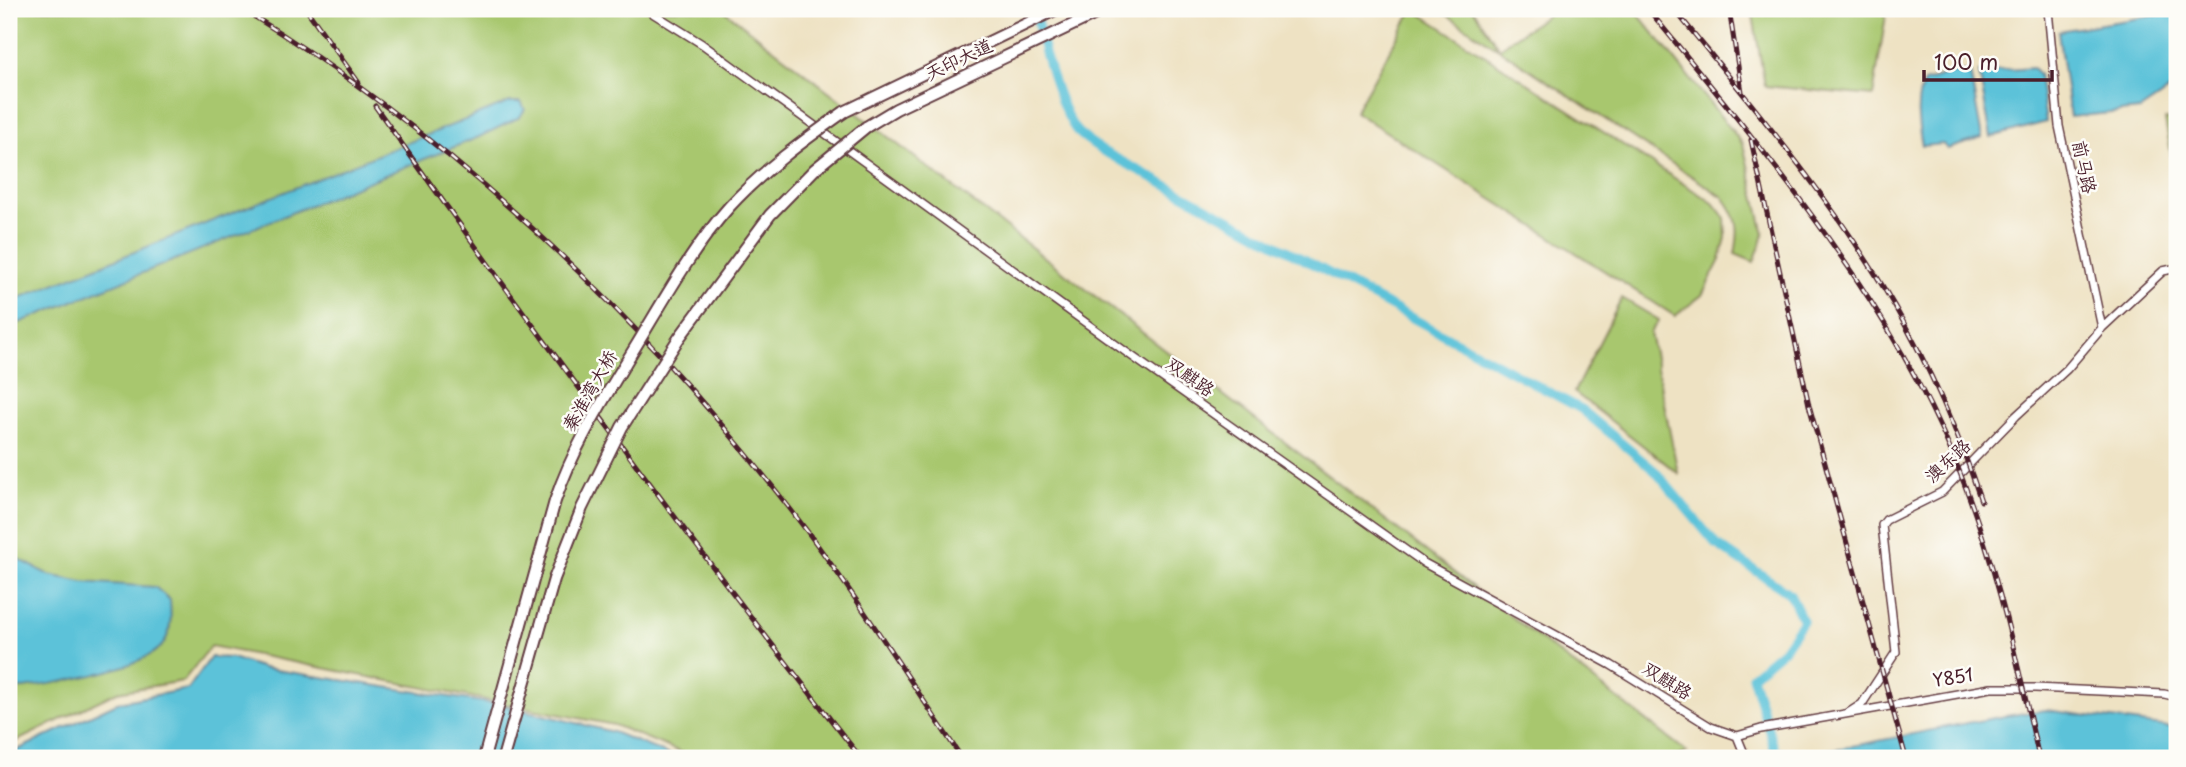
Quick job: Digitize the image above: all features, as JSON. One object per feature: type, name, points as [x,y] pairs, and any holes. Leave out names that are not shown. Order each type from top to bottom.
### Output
[{"type":"main road","name":"天印大道","points":[[503,758],[554,579],[582,508],[622,428],[679,338],[771,215],[815,169],[866,127],[896,109],[1106,9]]},
{"type":"main road","name":"天印大道","points":[[844,112],[1054,10]]},
{"type":"main road","name":"秦淮湾大桥","points":[[484,758],[555,501],[569,463],[585,431],[678,277],[716,223],[773,164],[844,112]]},
{"type":"street","name":"双麒路","points":[[646,9],[702,44],[1126,352],[1424,563],[1611,665],[1712,727],[1737,736]]},
{"type":"street","name":"前马路","points":[[2048,10],[2059,126],[2102,328]]},
{"type":"street","name":"澳东路","points":[[1848,713],[1862,704],[1896,652],[1882,525],[1886,520],[1942,492],[2016,416],[2067,369],[2102,328],[2163,271],[2177,268]]},
{"type":"street","name":"Y851","points":[[1737,736],[1761,729],[1991,688],[2151,693],[2177,697]]},
{"type":"street","points":[[1737,736],[1745,758]]},
{"type":"green space","points":[[9,9],[722,9],[1687,752],[1674,758],[695,758],[614,725],[211,646],[183,681],[117,692],[9,745]]},
{"type":"green space","points":[[1413,9],[1713,203],[1725,218],[1726,238],[1720,260],[1702,295],[1675,316],[1355,112]]},
{"type":"green space","points":[[1438,9],[1473,9],[1499,48],[1556,9],[1634,9],[1743,144],[1764,234],[1754,262],[1735,254],[1737,224],[1723,197]]},
{"type":"green space","points":[[1752,9],[1887,9],[1873,96],[1765,86]]},
{"type":"green space","points":[[2177,118],[2177,186],[2165,120]]},
{"type":"green space","points":[[1622,298],[1659,320],[1650,333],[1678,473],[1574,392]]},
{"type":"water","points":[[2177,12],[2177,85],[2140,110],[2070,117],[2058,31]]},
{"type":"water","points":[[2033,68],[2039,74],[2046,122],[1991,137],[1979,72]]},
{"type":"water","points":[[1970,72],[1982,138],[1947,149],[1943,144],[1922,146],[1918,106],[1924,82],[1952,73]]},
{"type":"water","points":[[510,102],[521,102],[525,109],[520,117],[479,137],[9,327],[9,302]]},
{"type":"water","points":[[9,554],[49,575],[83,582],[155,587],[170,600],[171,616],[167,638],[154,653],[116,669],[9,690]]},
{"type":"water","points":[[211,657],[232,658],[263,668],[502,705],[613,732],[677,758],[9,758],[9,754],[119,702],[188,689]]},
{"type":"water","points":[[2046,710],[2177,728],[2177,758],[1764,758],[1775,750],[1818,752]]},
{"type":"waterway","points":[[1035,9],[1056,88],[1075,129],[1084,137],[1101,150],[1581,409],[1655,471],[1716,544],[1790,594],[1803,621],[1783,650],[1752,676],[1775,751]]},
{"type":"railway","points":[[242,9],[396,114],[539,234],[606,299],[671,367],[791,510],[857,601],[962,758]]},
{"type":"railway","points":[[306,9],[359,83]]},
{"type":"railway","points":[[1648,9],[1734,114],[1817,223],[1892,336],[1925,396],[1954,458],[1981,531],[2003,606],[2039,758]]},
{"type":"railway","points":[[1674,9],[1791,154],[1871,268],[1908,330],[1932,378],[1981,501]]},
{"type":"railway","points":[[1729,9],[1742,92]]},
{"type":"railway","points":[[375,106],[614,435],[736,598],[861,758]]},
{"type":"railway","points":[[1751,140],[1809,405],[1906,758]]}]
